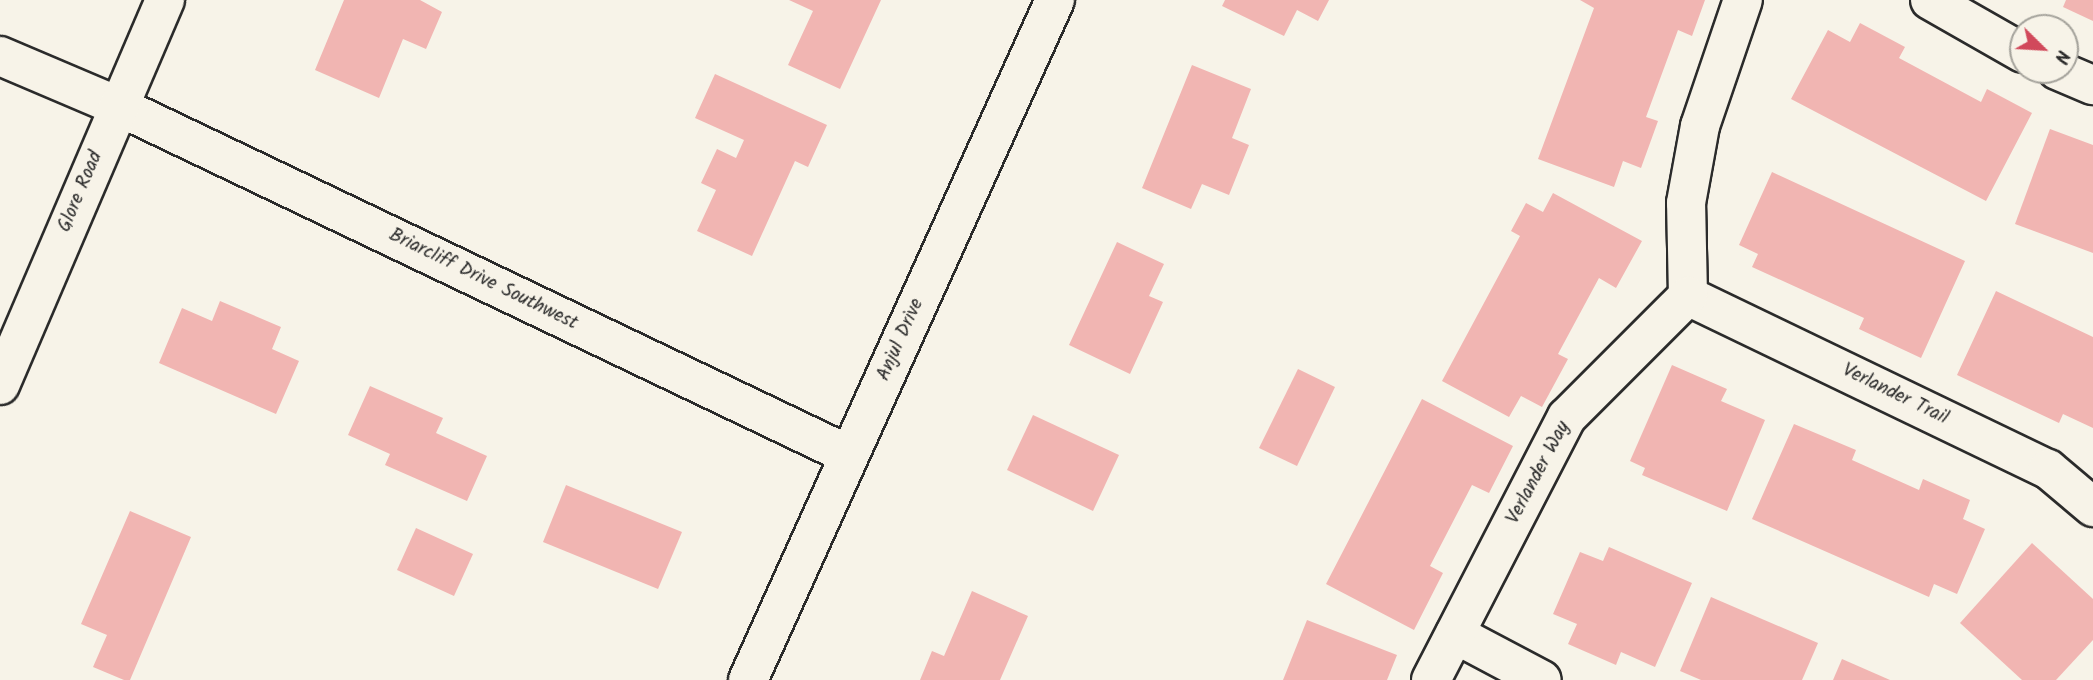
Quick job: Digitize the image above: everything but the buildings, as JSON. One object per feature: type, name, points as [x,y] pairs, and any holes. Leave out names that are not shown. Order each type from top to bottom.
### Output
[{"type":"street","name":"Glore Road","points":[[0,385],[165,0]]},
{"type":"street","name":"Anjul Drive","points":[[748,680],[1055,0]]},
{"type":"street","points":[[1688,296],[1686,203],[1700,126],[1743,0]]},
{"type":"street","points":[[1930,0],[2009,45]]},
{"type":"street","name":"Briarcliff Drive Southwest","points":[[0,56],[118,106],[849,455]]},
{"type":"street","name":"Verlander Trail","points":[[1688,296],[2048,469],[2093,507]]},
{"type":"street","name":"Verlander Way","points":[[1431,680],[1567,417],[1688,296]]},
{"type":"street","points":[[1455,634],[1542,680]]}]
